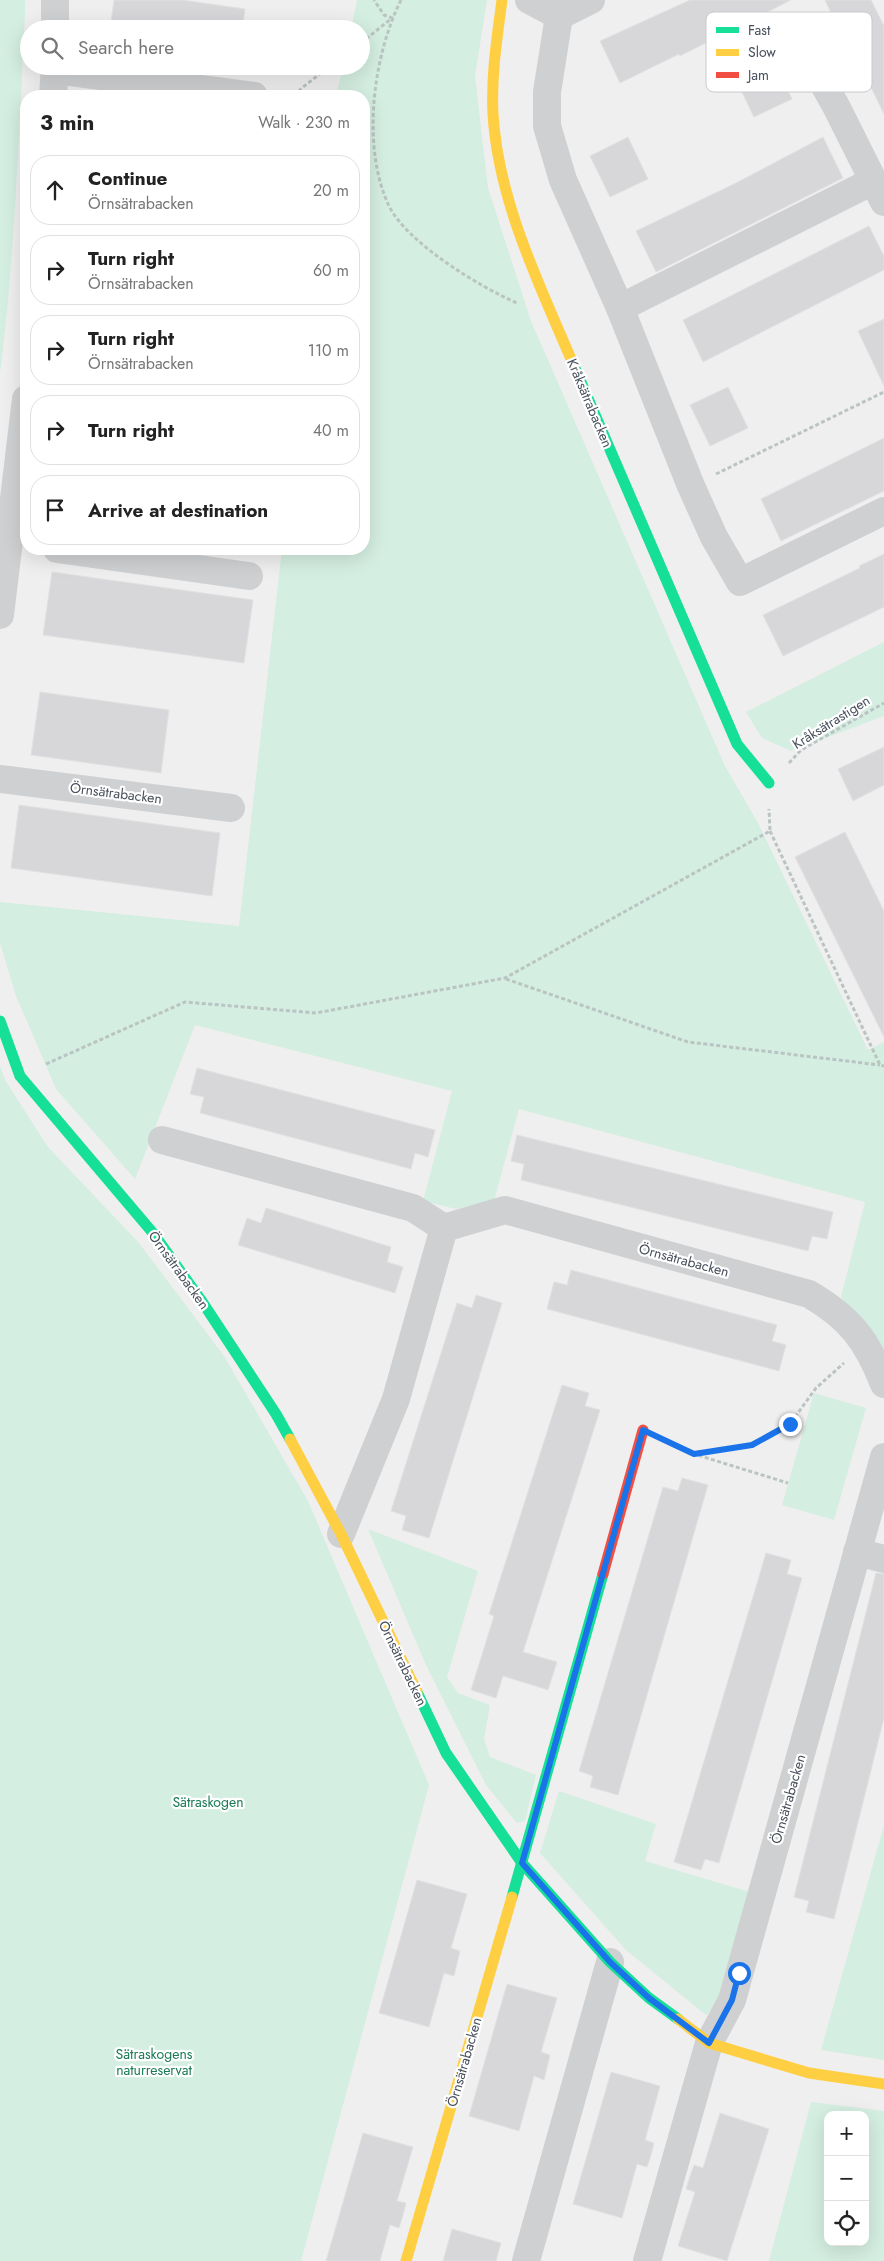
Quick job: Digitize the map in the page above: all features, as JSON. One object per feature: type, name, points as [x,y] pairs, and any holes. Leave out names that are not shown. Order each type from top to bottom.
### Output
[{"type":"street","points":[[55,0],[55,20]]},
{"type":"street","name":"Kråksätrabacken","points":[[502,0],[493,77],[494,129],[504,180],[520,232],[546,300],[737,744],[770,783]]},
{"type":"street","points":[[529,0],[560,16]]},
{"type":"street","points":[[560,16],[591,0]]},
{"type":"street","points":[[560,16],[547,92],[547,126],[563,180],[620,308],[691,486],[714,537],[740,582],[884,511]]},
{"type":"street","points":[[55,77],[191,90]]},
{"type":"street","points":[[620,308],[879,192],[828,92]]},
{"type":"street","points":[[0,615],[18,543],[20,507]]},
{"type":"street","points":[[100,555],[249,576]]},
{"type":"street","name":"Örnsätrabacken","points":[[0,779],[231,808]]},
{"type":"street","name":"Örnsätrabacken","points":[[0,1021],[20,1076],[153,1233],[204,1303],[276,1414],[341,1534],[446,1753],[522,1863],[610,1962],[649,1998],[709,2043],[809,2073],[884,2084]]},
{"type":"street","points":[[162,1140],[413,1208],[444,1228],[396,1399],[341,1534]]},
{"type":"street","name":"Örnsätrabacken","points":[[444,1228],[505,1210],[809,1294],[833,1308],[863,1340],[874,1357],[884,1384]]},
{"type":"street","name":"Örnsätrabacken","points":[[406,2261],[522,1863],[643,1430]]},
{"type":"street","name":"Örnsätrabacken","points":[[647,2261],[709,2043],[732,2000],[884,1456]]},
{"type":"street","points":[[857,1552],[884,1559]]},
{"type":"street","points":[[526,2261],[610,1962]]},
{"type":"path","points":[[374,0],[384,15],[392,18]]},
{"type":"path","points":[[401,0],[384,40],[374,111],[376,161],[390,207],[425,247],[468,276],[526,307],[546,300]]},
{"type":"path","points":[[370,36],[392,18]]},
{"type":"path","points":[[300,90],[318,75]]},
{"type":"path","points":[[691,486],[884,392]]},
{"type":"path","name":"Kråksätrastigen","points":[[770,783],[801,750],[884,703]]},
{"type":"path","points":[[770,783],[770,831],[882,1065]]},
{"type":"path","points":[[20,1076],[185,1002],[316,1013],[505,978],[770,831]]},
{"type":"path","points":[[505,978],[688,1042],[882,1065]]},
{"type":"path","points":[[694,1454],[752,1445],[790,1424],[816,1388],[835,1372],[863,1340]]},
{"type":"path","points":[[643,1430],[694,1454],[788,1484]]},
{"type":"green space","points":[[0,0],[25,0],[25,20],[20,20],[20,75],[22,75],[13,239],[0,374]]},
{"type":"green space","points":[[357,0],[487,0],[475,76],[488,188],[531,321],[725,766],[758,823],[868,1050],[884,1042],[884,1353],[841,1297],[865,1202],[519,1109],[494,1201],[456,1209],[423,1201],[452,1091],[195,1025],[135,1179],[56,1089],[16,996],[0,943],[0,902],[239,926],[281,555],[370,555],[370,90],[337,90],[341,75],[370,75],[370,20],[353,20]]},
{"type":"green space","points":[[884,642],[884,716],[791,751],[762,738],[746,712]]},
{"type":"green space","name":"Sätraskogen","points":[[0,1066],[5,1080],[48,1147],[139,1243],[224,1356],[308,1501],[429,1785],[301,2261],[0,2261]]},
{"type":"green space","points":[[814,1393],[866,1408],[834,1520],[782,1505]]},
{"type":"green space","points":[[368,1529],[478,1571],[447,1677],[458,1693],[490,1705],[484,1739],[490,1757],[536,1775],[525,1821],[517,1823],[486,1785],[426,1665]]},
{"type":"green space","points":[[559,1791],[656,1824],[645,1861],[750,1892],[723,1998],[706,2015],[626,1950],[540,1853]]},
{"type":"green space","points":[[884,1825],[884,2060],[821,2050]]},
{"type":"green space","points":[[811,2102],[884,2111],[884,2261],[769,2261]]},
{"type":"building","points":[[114,0],[183,0],[245,9],[243,20],[111,20]]},
{"type":"building","points":[[690,0],[791,0],[767,12],[706,12],[706,43],[620,83],[600,41]]},
{"type":"building","points":[[825,0],[871,0],[884,26],[884,114],[872,90],[872,12],[831,12]]},
{"type":"building","points":[[742,92],[788,92],[792,99],[754,117]]},
{"type":"building","points":[[628,137],[648,179],[610,197],[590,156]]},
{"type":"building","points":[[823,137],[843,178],[656,272],[636,231],[736,183]]},
{"type":"building","points":[[869,226],[884,256],[884,270],[703,362],[683,320]]},
{"type":"building","points":[[884,319],[884,386],[858,331]]},
{"type":"building","points":[[728,387],[748,428],[710,446],[690,405]]},
{"type":"building","points":[[884,438],[884,491],[781,541],[761,499]]},
{"type":"building","points":[[884,554],[884,607],[783,656],[763,615],[860,568],[859,566]]},
{"type":"building","points":[[52,572],[253,600],[244,663],[43,635]]},
{"type":"building","points":[[40,692],[169,710],[161,773],[31,755]]},
{"type":"building","points":[[884,747],[884,785],[853,801],[838,769]]},
{"type":"building","points":[[19,805],[220,833],[212,896],[11,868]]},
{"type":"building","points":[[845,832],[884,911],[884,1037],[795,857]]},
{"type":"building","points":[[197,1068],[435,1130],[428,1157],[415,1153],[411,1169],[200,1113],[204,1097],[190,1094]]},
{"type":"building","points":[[517,1135],[833,1212],[827,1239],[812,1236],[808,1251],[521,1180],[524,1164],[511,1161]]},
{"type":"building","points":[[266,1208],[391,1247],[387,1262],[403,1267],[395,1293],[238,1245],[247,1218],[261,1223]]},
{"type":"building","points":[[571,1270],[777,1325],[772,1341],[786,1345],[779,1371],[547,1309],[554,1282],[567,1285]]},
{"type":"building","points":[[476,1295],[502,1303],[429,1538],[402,1530],[406,1516],[391,1511],[457,1303],[472,1308]]},
{"type":"building","points":[[562,1385],[589,1393],[585,1406],[600,1410],[523,1652],[557,1662],[548,1690],[503,1676],[496,1698],[471,1690],[494,1616],[489,1614]]},
{"type":"building","points":[[682,1478],[708,1485],[618,1795],[590,1787],[593,1776],[579,1771],[663,1487],[678,1491]]},
{"type":"building","points":[[766,1553],[791,1560],[787,1574],[802,1578],[719,1863],[705,1859],[701,1870],[674,1862]]},
{"type":"building","points":[[876,1573],[884,1574],[884,1718],[834,1919],[806,1912],[809,1901],[794,1897]]},
{"type":"building","points":[[417,1880],[467,1894],[451,1948],[460,1951],[454,1976],[444,1973],[429,2027],[379,2013]]},
{"type":"building","points":[[507,1984],[557,1998],[541,2052],[550,2055],[544,2080],[534,2076],[519,2131],[469,2116]]},
{"type":"building","points":[[611,2072],[660,2086],[645,2140],[654,2143],[651,2155],[647,2167],[637,2164],[622,2218],[573,2204]]},
{"type":"building","points":[[720,2113],[769,2129],[727,2261],[678,2246],[695,2192],[686,2189],[690,2176],[694,2165],[703,2168]]},
{"type":"building","points":[[363,2133],[413,2147],[397,2201],[406,2203],[403,2215],[399,2228],[390,2225],[380,2261],[326,2261]]},
{"type":"building","points":[[452,2229],[501,2243],[496,2261],[443,2261]]},
{"type":"traffic: fast","points":[[574,366],[737,744],[769,783]]},
{"type":"traffic: fast","points":[[0,1021],[20,1076],[153,1233],[203,1303],[276,1414],[290,1439]]},
{"type":"traffic: fast","points":[[512,1897],[603,1574]]},
{"type":"traffic: fast","points":[[417,1692],[446,1753],[522,1863],[610,1962],[649,1998],[678,2019]]},
{"type":"traffic: slow","points":[[502,0],[495,57],[493,114],[503,179],[523,243],[574,366]]},
{"type":"traffic: slow","points":[[290,1439],[341,1534],[417,1692]]},
{"type":"traffic: slow","points":[[406,2261],[512,1897]]},
{"type":"traffic: slow","points":[[678,2019],[709,2043],[809,2073],[884,2084]]},
{"type":"traffic: jam","points":[[603,1574],[643,1430]]},
{"type":"route","points":[[739,1973],[732,2000],[709,2043],[649,1998],[610,1962],[522,1863],[643,1430],[694,1454],[752,1445],[790,1424]]},
{"type":"park label","name":"Sätraskogens naturreservat","points":[[154,2062]]}]
